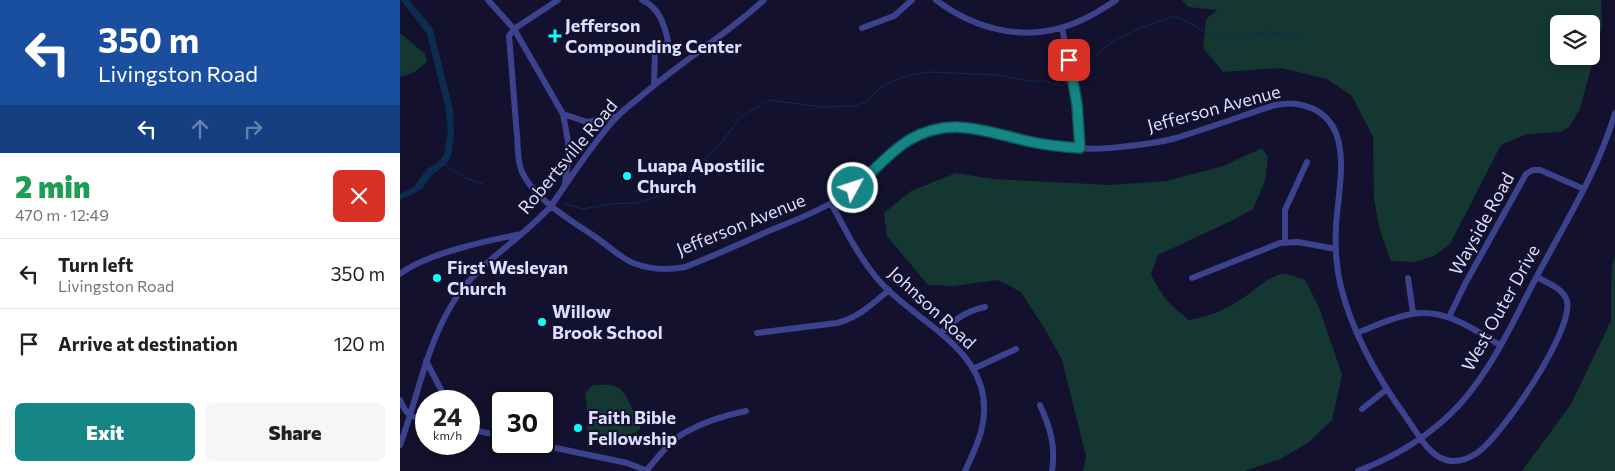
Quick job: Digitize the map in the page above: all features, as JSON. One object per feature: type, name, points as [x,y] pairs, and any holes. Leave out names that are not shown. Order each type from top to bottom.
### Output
[{"type":"street","points":[[488,0],[514,29],[563,114],[568,151],[565,186]]},
{"type":"street","points":[[514,29],[558,0]]},
{"type":"street","points":[[642,0],[656,9],[663,23],[668,41],[665,46],[655,51],[654,85]]},
{"type":"street","name":"Robertsville Road","points":[[400,445],[411,416],[433,340],[454,300],[477,273],[523,233],[551,205],[616,117],[654,85],[724,33],[764,0]]},
{"type":"street","points":[[862,28],[894,16],[912,0]]},
{"type":"street","points":[[936,0],[955,14],[968,20],[997,30],[1030,33],[1062,28],[1089,16],[1116,0]]},
{"type":"street","points":[[1062,28],[1077,104],[1080,148]]},
{"type":"street","name":"Jefferson Avenue","points":[[514,29],[509,36],[522,172],[534,190],[551,205],[631,262],[652,268],[668,269],[688,266],[831,203],[859,184],[902,145],[931,130],[946,127],[967,127],[1036,143],[1080,148],[1126,147],[1162,141],[1279,104],[1301,104],[1324,117],[1333,128],[1340,142],[1342,159],[1336,249],[1341,287],[1357,333],[1387,390],[1422,438],[1433,452],[1445,460],[1457,461],[1468,458],[1479,451],[1499,430],[1522,400],[1565,324],[1567,300],[1563,293],[1537,277]]},
{"type":"street","name":"West Outer Drive","points":[[1358,471],[1388,458],[1422,438],[1443,421],[1467,396],[1488,367],[1584,189],[1603,148],[1615,113]]},
{"type":"street","points":[[563,114],[587,122],[616,117]]},
{"type":"street","points":[[1286,242],[1285,210],[1306,162]]},
{"type":"street","name":"Wayside Road","points":[[1449,317],[1465,284],[1526,174],[1533,170],[1540,170],[1584,189]]},
{"type":"street","name":"Johnson Road","points":[[831,203],[861,257],[871,271],[889,290],[959,348],[973,369],[982,390],[984,414],[979,440],[965,471]]},
{"type":"street","points":[[400,274],[424,261],[523,233]]},
{"type":"street","points":[[1192,278],[1266,248],[1286,242],[1336,249]]},
{"type":"street","points":[[1408,278],[1413,313]]},
{"type":"street","points":[[757,332],[849,320],[863,312],[889,290]]},
{"type":"street","points":[[940,333],[965,313],[985,307]]},
{"type":"street","points":[[1357,333],[1413,313],[1426,313],[1449,317],[1500,345]]},
{"type":"street","points":[[973,369],[1016,349]]},
{"type":"street","points":[[426,361],[441,390]]},
{"type":"street","points":[[1362,409],[1387,390]]},
{"type":"street","points":[[400,400],[405,411],[415,417]]},
{"type":"street","points":[[1040,404],[1052,437],[1054,458],[1052,471]]},
{"type":"street","points":[[555,448],[627,463],[647,471],[666,448],[684,433],[727,415],[746,411]]},
{"type":"green space","points":[[1182,0],[1601,0],[1602,27],[1600,34],[1600,15],[1550,15],[1550,65],[1592,65],[1580,109],[1570,126],[1561,132],[1527,134],[1501,145],[1450,244],[1434,256],[1415,262],[1391,261],[1380,231],[1374,199],[1373,137],[1352,96],[1327,79],[1281,68],[1223,72],[1203,48],[1206,19],[1217,10],[1188,7]]},
{"type":"green space","points":[[400,33],[425,54],[427,62],[413,73],[400,77]]},
{"type":"green space","points":[[1262,148],[1268,157],[1265,181],[1253,209],[1158,255],[1151,274],[1167,300],[1189,320],[1210,315],[1230,306],[1269,279],[1280,274],[1288,274],[1305,280],[1319,307],[1342,375],[1332,420],[1308,443],[1280,459],[1245,471],[1083,471],[1086,456],[1062,360],[1021,292],[998,280],[953,286],[928,285],[887,236],[884,213],[911,191],[956,173],[993,179],[1111,185],[1166,181],[1223,166]]},
{"type":"green space","points":[[1615,256],[1615,471],[1522,471],[1571,404],[1611,321],[1612,266]]},
{"type":"green space","points":[[593,385],[611,385],[621,389],[640,424],[640,429],[635,433],[622,437],[587,438],[588,415],[585,393]]},
{"type":"water","points":[[401,0],[409,0],[433,29],[453,109],[454,136],[451,156],[446,164],[432,175],[422,189],[400,200],[400,194],[414,187],[427,169],[436,164],[444,155],[448,130],[445,106],[427,34]]},
{"type":"waterway","points":[[1075,76],[1100,51],[1116,39],[1174,16],[1207,33],[1230,38],[1266,32],[1305,33]]},
{"type":"waterway","points":[[565,204],[583,209],[610,204],[635,203],[657,197],[684,182],[722,142],[740,117],[769,100],[822,107],[854,106],[867,101],[882,86],[909,75],[930,72],[997,75],[1027,81],[1043,81],[1063,86],[1070,80]]},
{"type":"waterway","points":[[444,164],[465,178],[483,184]]},
{"type":"place","name":"Jefferson Compounding Center","points":[[555,36]]},
{"type":"place","name":"Luapa Apostilic Church","points":[[627,176]]},
{"type":"place","name":"First Wesleyan Church","points":[[437,278]]},
{"type":"place","name":"Willow Brook School","points":[[542,322]]},
{"type":"place","name":"Faith Bible Fellowship","points":[[578,428]]},
{"type":"route","points":[[853,188],[902,145],[931,130],[946,127],[975,128],[1036,143],[1080,148],[1080,126],[1069,60]]}]
